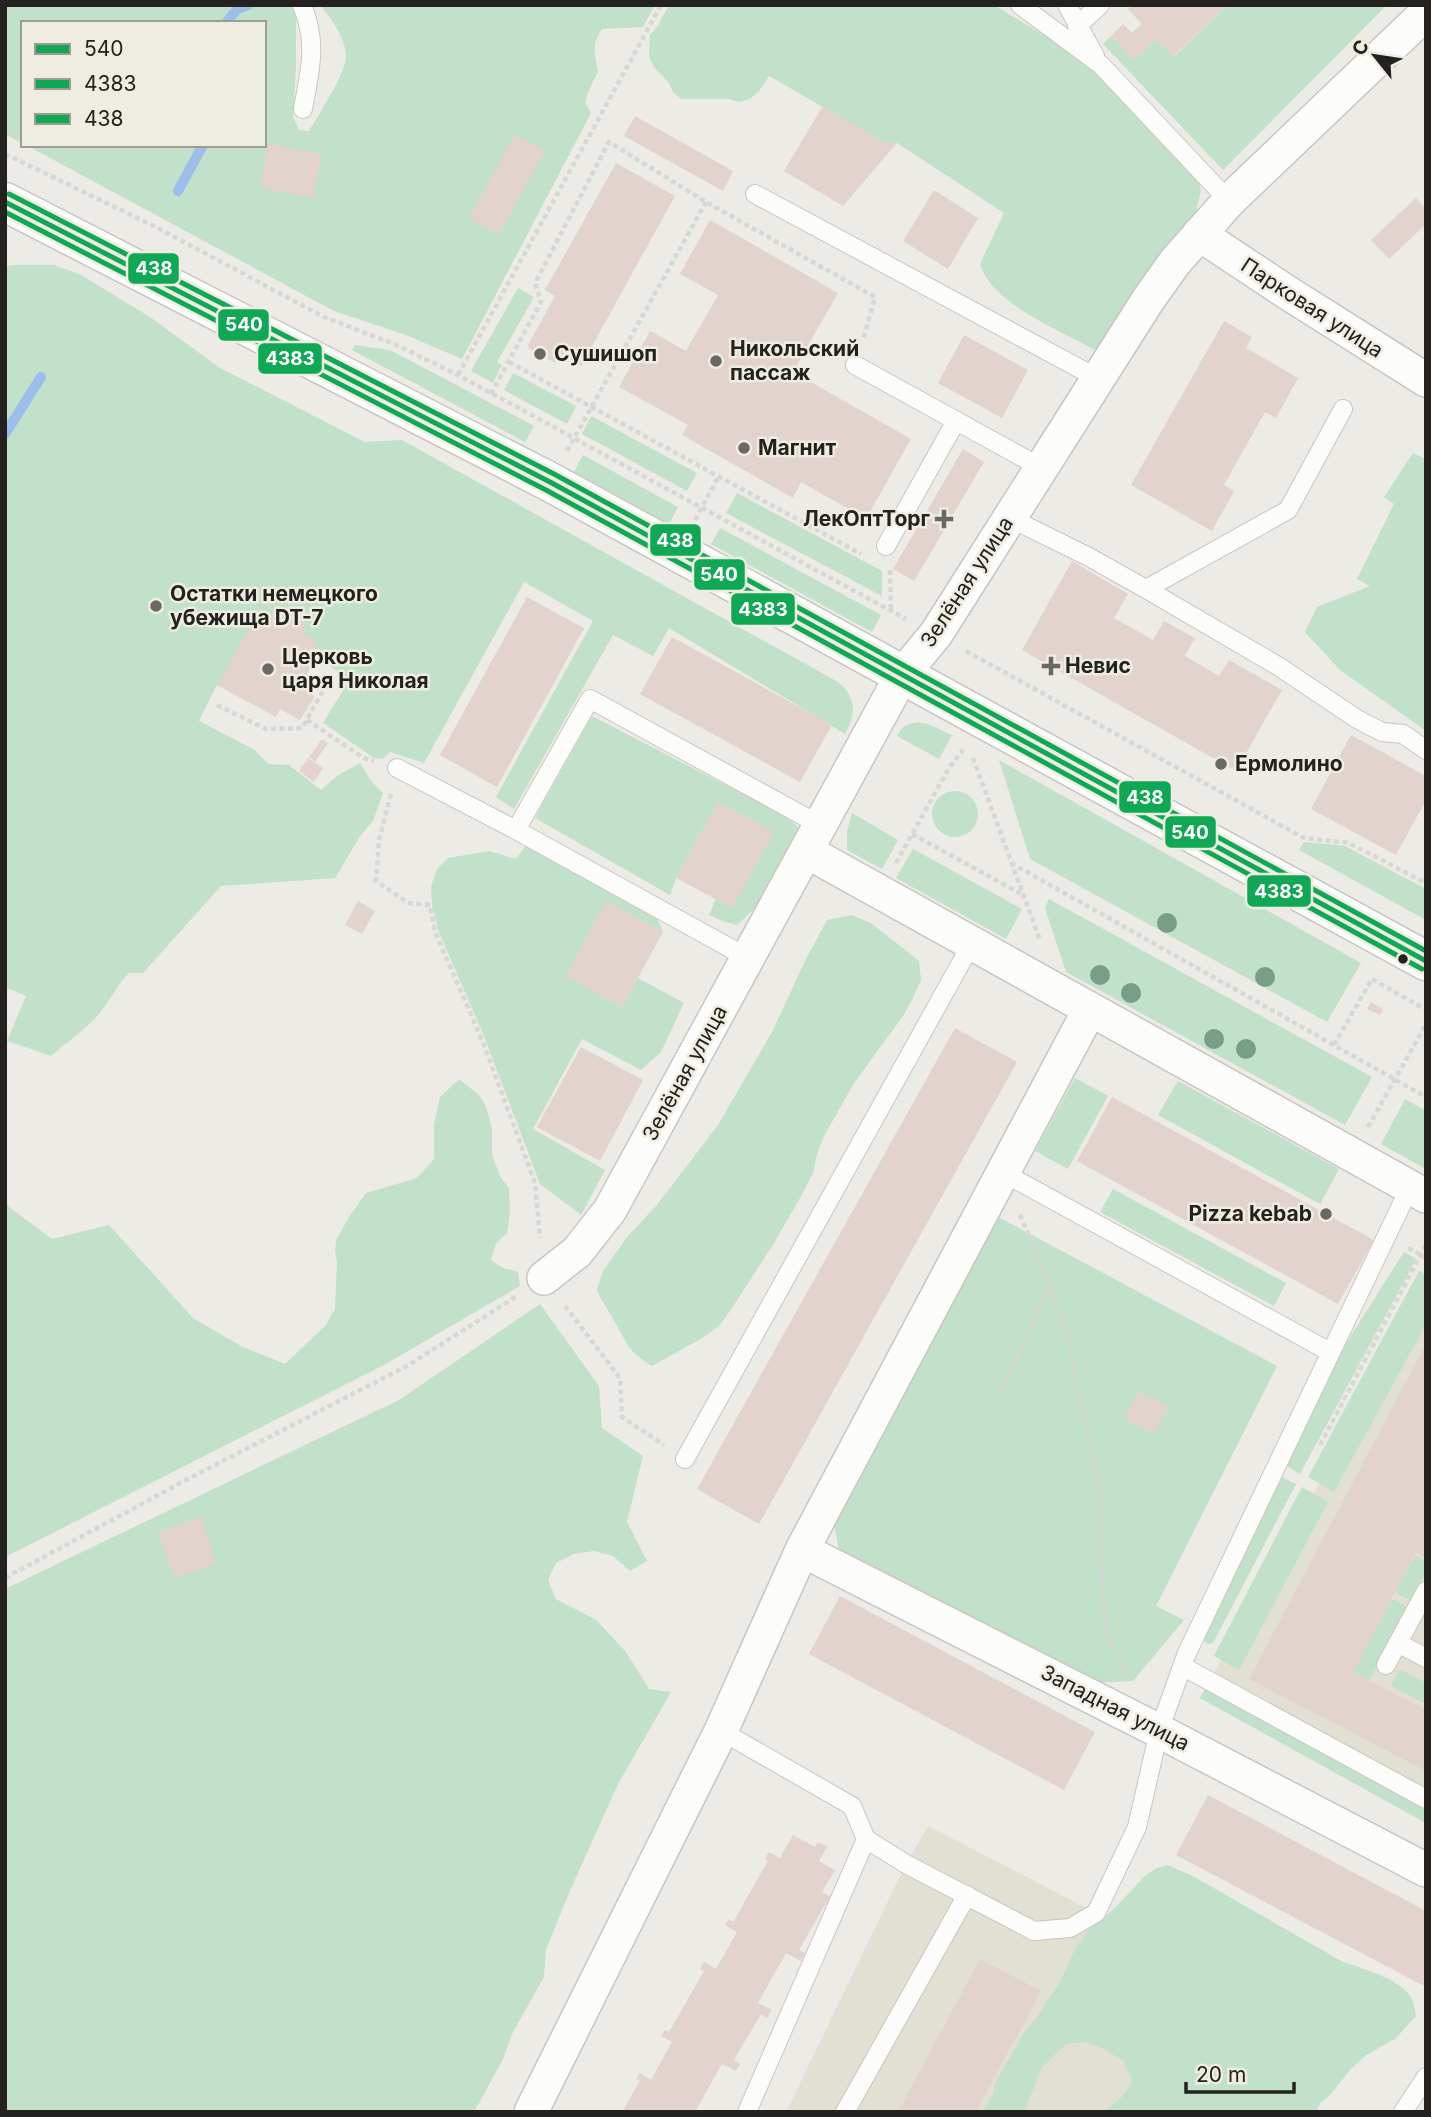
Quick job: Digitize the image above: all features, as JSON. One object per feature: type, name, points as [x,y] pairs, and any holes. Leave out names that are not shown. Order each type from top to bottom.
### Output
[{"type":"main road","points":[[5,202],[550,482],[1426,961]]},
{"type":"street","name":"Зелёная улица","points":[[544,1278],[577,1252],[610,1210],[902,675],[936,634],[1148,300],[1175,262],[1228,201],[1426,13]]},
{"type":"street","name":"Парковая улица","points":[[1199,234],[1310,308],[1426,380]]},
{"type":"street","points":[[813,838],[880,892],[1418,1191]]},
{"type":"street","points":[[531,2112],[721,1731],[802,1550],[1090,1009]]},
{"type":"street","name":"Западная улица","points":[[802,1550],[1426,1870]]},
{"type":"lane","points":[[302,5],[309,22],[313,53],[303,109]]},
{"type":"lane","points":[[1020,5],[1101,65],[1228,201]]},
{"type":"lane","points":[[1067,5],[1101,65]]},
{"type":"lane","points":[[1077,26],[1100,5]]},
{"type":"lane","points":[[755,194],[1098,379]]},
{"type":"lane","points":[[856,365],[1040,467]]},
{"type":"lane","points":[[1146,589],[1288,509],[1343,409]]},
{"type":"lane","points":[[886,546],[956,421]]},
{"type":"lane","points":[[1010,518],[1146,589],[1278,666],[1357,719],[1382,732],[1403,734],[1426,750]]},
{"type":"lane","points":[[516,830],[590,699],[813,838]]},
{"type":"lane","points":[[397,768],[516,830],[748,958]]},
{"type":"lane","points":[[685,1459],[972,943]]},
{"type":"lane","points":[[1002,1172],[1330,1352]]},
{"type":"lane","points":[[721,1731],[852,1806],[866,1839],[906,1864],[1034,1931],[1070,1928],[1096,1913],[1138,1826],[1159,1731],[1182,1666],[1330,1352],[1418,1191]]},
{"type":"lane","points":[[1386,1665],[1426,1591]]},
{"type":"lane","points":[[1398,1643],[1426,1658]]},
{"type":"lane","points":[[1182,1666],[1426,1799]]},
{"type":"lane","points":[[747,2112],[866,1839]]},
{"type":"lane","points":[[845,2112],[967,1895]]},
{"type":"lane","points":[[1403,2112],[1426,2077]]},
{"type":"path","points":[[458,375],[661,5]]},
{"type":"path","points":[[491,394],[541,302],[536,283],[609,142],[706,202],[875,297],[856,365]]},
{"type":"path","points":[[5,155],[154,226],[324,317],[394,344],[458,375],[936,634],[1304,838],[1349,842],[1426,883]]},
{"type":"path","points":[[550,482],[706,202]]},
{"type":"path","points":[[509,362],[866,556]]},
{"type":"path","points":[[678,552],[719,476]]},
{"type":"path","points":[[890,570],[891,611]]},
{"type":"path","points":[[217,705],[266,729],[302,728],[324,689]]},
{"type":"path","points":[[307,720],[364,758],[397,768],[379,840],[376,881],[408,903],[430,905],[435,932],[482,1042],[535,1183],[544,1278],[620,1378],[622,1418],[685,1459]]},
{"type":"path","points":[[880,892],[949,768],[968,744]]},
{"type":"path","points":[[972,756],[1057,990]]},
{"type":"path","points":[[912,834],[1025,897]]},
{"type":"path","points":[[1012,863],[1426,1097]]},
{"type":"path","points":[[1334,1045],[1372,979],[1426,1010]]},
{"type":"path","points":[[1352,1155],[1426,1024]]},
{"type":"path","points":[[1002,1172],[1051,1286],[1069,1344],[1099,1486],[1102,1585],[1108,1638],[1159,1731]]},
{"type":"path","points":[[5,1578],[407,1366],[544,1278]]},
{"type":"path","points":[[1002,1390],[1051,1286]]},
{"type":"shaded area","points":[[1426,1292],[1426,1823],[1200,1698]]},
{"type":"shaded area","points":[[928,1826],[1096,1913],[1265,2112],[786,2112],[906,1864]]},
{"type":"green space","points":[[5,5],[293,5],[296,7],[296,66],[293,117],[299,130],[309,131],[336,84],[346,58],[341,37],[320,5],[655,5],[643,27],[602,29],[599,34],[595,49],[598,71],[585,102],[591,113],[462,359],[406,335],[334,311],[30,147],[266,147],[266,21],[21,21],[21,143],[5,134]]},
{"type":"green space","points":[[669,5],[994,5],[1124,83],[1197,177],[1201,190],[1196,211],[1102,348],[1093,349],[1028,314],[998,291],[987,278],[980,264],[1004,213],[897,143],[882,141],[769,76],[750,99],[739,102],[728,99],[681,99],[673,92],[649,57],[650,35]]},
{"type":"green space","points":[[1227,5],[1387,5],[1223,170],[1103,44],[1111,36],[1134,60],[1156,39],[1174,57]]},
{"type":"green space","points":[[54,265],[81,275],[150,317],[220,368],[365,442],[402,440],[838,682],[849,694],[853,707],[845,734],[669,628],[653,656],[613,635],[514,809],[496,797],[593,621],[524,582],[424,763],[390,752],[383,759],[374,758],[323,723],[350,679],[316,658],[303,633],[304,621],[299,612],[290,608],[278,609],[217,685],[199,721],[255,750],[268,764],[289,765],[321,790],[337,776],[360,763],[383,793],[373,821],[360,836],[335,878],[221,886],[143,973],[129,973],[94,1020],[51,1056],[7,1041],[26,996],[5,987],[5,267]]},
{"type":"green space","points":[[518,288],[534,297],[497,362],[502,365],[493,383],[471,371]]},
{"type":"green space","points":[[355,345],[390,350],[534,426],[525,442],[352,350]]},
{"type":"green space","points":[[513,373],[576,406],[567,424],[504,390]]},
{"type":"green space","points":[[591,416],[697,473],[687,491],[582,434]]},
{"type":"green space","points":[[1413,453],[1426,459],[1426,731],[1340,670],[1305,632],[1317,607],[1370,586],[1357,579],[1394,504],[1384,497]]},
{"type":"green space","points":[[583,455],[678,507],[669,524],[574,472]]},
{"type":"green space","points":[[737,493],[882,571],[882,596],[726,513]]},
{"type":"green space","points":[[720,528],[881,615],[872,632],[711,544]]},
{"type":"green space","points":[[592,716],[787,817],[800,829],[767,897],[737,925],[709,915],[716,899],[732,908],[773,832],[718,802],[676,878],[670,895],[535,818]]},
{"type":"green space","points":[[918,722],[952,735],[939,759],[897,736],[905,726]]},
{"type":"green space","points":[[999,760],[1361,963],[1327,1022],[1030,859]]},
{"type":"green space","points":[[955,791],[971,798],[978,814],[971,830],[955,837],[939,830],[932,814],[939,798]]},
{"type":"green space","points":[[852,813],[898,840],[882,869],[847,850],[847,831]]},
{"type":"green space","points":[[1304,842],[1345,846],[1426,889],[1426,920],[1299,850]]},
{"type":"green space","points":[[526,845],[657,918],[663,932],[606,902],[566,976],[622,1007],[638,978],[684,1003],[661,1052],[641,1070],[582,1039],[533,1129],[605,1170],[581,1215],[540,1184],[484,1036],[438,930],[432,904],[431,886],[437,869],[448,858],[489,851],[516,859]]},
{"type":"green space","points":[[913,849],[1022,909],[1006,939],[896,878]]},
{"type":"green space","points":[[1049,899],[1372,1077],[1345,1125],[1066,972],[1045,908]]},
{"type":"green space","points":[[852,915],[871,923],[919,961],[921,980],[903,1016],[854,1083],[824,1136],[813,1173],[804,1191],[730,1311],[719,1326],[704,1337],[652,1366],[630,1348],[599,1294],[597,1290],[603,1271],[627,1237],[657,1205],[718,1125],[772,1032],[827,920]]},
{"type":"green space","points":[[1075,1078],[1108,1096],[1068,1169],[1035,1151]]},
{"type":"green space","points":[[459,1079],[478,1094],[485,1104],[492,1128],[492,1155],[501,1178],[509,1188],[507,1233],[496,1243],[491,1260],[503,1268],[518,1272],[520,1286],[384,1365],[5,1557],[5,1204],[52,1239],[109,1225],[193,1318],[241,1346],[285,1364],[326,1325],[335,1309],[336,1240],[351,1214],[366,1193],[417,1178],[434,1159],[434,1124],[440,1097]]},
{"type":"green space","points":[[1178,1081],[1339,1169],[1320,1204],[1158,1115]]},
{"type":"green space","points":[[1405,1099],[1426,1111],[1426,1169],[1381,1144]]},
{"type":"green space","points":[[1113,1189],[1286,1283],[1274,1306],[1100,1212]]},
{"type":"green space","points":[[991,1215],[1277,1366],[1156,1606],[1184,1620],[1133,1681],[1090,1683],[840,1557],[833,1517]]},
{"type":"green space","points":[[1404,1252],[1416,1259],[1300,1474],[1285,1465],[1340,1353]]},
{"type":"green space","points":[[1419,1271],[1426,1274],[1426,1324],[1334,1492],[1308,1477]]},
{"type":"green space","points":[[540,1304],[599,1386],[602,1428],[643,1456],[627,1522],[647,1561],[630,1571],[613,1556],[594,1551],[574,1554],[556,1563],[548,1580],[556,1599],[596,1620],[626,1652],[649,1689],[671,1692],[618,1784],[546,1950],[544,1977],[513,2032],[503,2059],[474,2112],[5,2112],[5,1589],[399,1400]]},
{"type":"green space","points":[[1280,1476],[1296,1484],[1213,1643],[1207,1644],[1203,1639]]},
{"type":"green space","points":[[1302,1487],[1328,1502],[1239,1670],[1214,1656]]},
{"type":"green space","points":[[1415,1556],[1426,1562],[1426,1572],[1411,1601],[1395,1592]]},
{"type":"green space","points":[[1392,1599],[1407,1607],[1370,1680],[1353,1672]]},
{"type":"green space","points":[[1400,1669],[1426,1683],[1426,1704],[1391,1686]]},
{"type":"green space","points":[[1205,1689],[1426,1805],[1426,1823],[1200,1698]]},
{"type":"green space","points":[[1167,1865],[1191,1875],[1343,1962],[1371,1971],[1400,1986],[1412,1999],[1416,2016],[1395,2039],[1366,2055],[1351,2069],[1321,2102],[1316,2112],[1102,2112],[1120,2099],[1132,2080],[1124,2062],[1104,2049],[1085,2042],[1066,2044],[1042,2067],[1024,2112],[983,2112],[993,2094],[995,2083],[1023,2034],[1061,1980],[1075,1949],[1087,1931],[1116,1907],[1145,1876]]},
{"type":"building","points":[[1133,5],[1227,5],[1173,57],[1156,39],[1134,60],[1111,36],[1123,24],[1132,33],[1142,24],[1128,9]]},
{"type":"building","points":[[823,106],[882,141],[897,143],[843,206],[784,171]]},
{"type":"building","points":[[635,116],[733,171],[723,191],[624,136]]},
{"type":"building","points":[[515,134],[545,151],[499,235],[469,218]]},
{"type":"building","points":[[268,144],[322,154],[313,198],[260,188]]},
{"type":"building","points":[[616,163],[675,196],[581,366],[560,354],[555,363],[527,347],[555,296],[545,290]]},
{"type":"building","points":[[934,190],[978,218],[948,269],[903,241]]},
{"type":"building","points":[[1416,198],[1426,209],[1426,224],[1389,259],[1371,240]]},
{"type":"building","name":"Никольский пассаж","points":[[710,220],[838,293],[793,372],[911,439],[866,519],[801,482],[793,498],[682,435],[688,425],[619,387],[650,331],[686,351],[718,295],[680,274]]},
{"type":"building","points":[[1224,321],[1252,337],[1246,348],[1298,378],[1276,418],[1265,412],[1224,485],[1234,491],[1212,531],[1131,485]]},
{"type":"building","points":[[964,335],[1028,370],[1002,418],[938,383]]},
{"type":"building","points":[[963,449],[984,462],[914,581],[893,569]]},
{"type":"building","points":[[1072,561],[1128,594],[1114,618],[1153,640],[1164,621],[1195,638],[1185,656],[1219,676],[1229,660],[1282,690],[1236,771],[1022,650]]},
{"type":"building","points":[[527,597],[584,628],[497,787],[440,755]]},
{"type":"building","name":"Церковь царя Николая","points":[[287,606],[303,615],[303,633],[314,639],[316,658],[303,682],[298,679],[295,684],[315,696],[300,720],[280,709],[276,717],[217,685],[260,609],[271,615]]},
{"type":"building","points":[[672,637],[832,725],[800,782],[640,694]]},
{"type":"building","points":[[1351,735],[1426,776],[1426,800],[1396,855],[1311,809]]},
{"type":"building","points":[[322,739],[328,743],[315,762],[309,757]]},
{"type":"building","points":[[308,758],[323,768],[314,782],[299,771]]},
{"type":"building","points":[[718,802],[774,832],[732,908],[676,878]]},
{"type":"building","points":[[358,901],[375,911],[362,934],[345,925]]},
{"type":"building","points":[[606,901],[663,932],[622,1007],[565,976]]},
{"type":"building","points":[[1371,1002],[1383,1009],[1380,1015],[1367,1009]]},
{"type":"building","points":[[955,1028],[1017,1062],[759,1524],[697,1489]]},
{"type":"building","points":[[581,1047],[643,1080],[600,1161],[537,1127]]},
{"type":"building","points":[[1112,1097],[1374,1240],[1338,1304],[1077,1161]]},
{"type":"building","points":[[1426,1344],[1426,1558],[1416,1552],[1353,1672],[1426,1710],[1426,1771],[1249,1679]]},
{"type":"building","points":[[1139,1391],[1169,1407],[1154,1434],[1124,1418]]},
{"type":"building","points":[[201,1517],[216,1564],[174,1578],[158,1532]]},
{"type":"building","points":[[840,1596],[1095,1732],[1064,1790],[809,1654]]},
{"type":"building","points":[[1208,1795],[1426,1911],[1426,1987],[1176,1855]]},
{"type":"building","points":[[793,1835],[815,1847],[818,1842],[827,1847],[819,1861],[835,1870],[822,1892],[836,1900],[832,1907],[826,1903],[799,1950],[805,1953],[801,1961],[786,1953],[758,2003],[772,2010],[767,2018],[761,2014],[734,2060],[740,2064],[736,2071],[722,2064],[695,2112],[622,2112],[640,2081],[636,2079],[640,2073],[651,2080],[672,2042],[661,2036],[665,2030],[669,2032],[704,1971],[700,1969],[704,1962],[716,1969],[737,1932],[725,1925],[729,1919],[733,1922],[768,1861],[765,1859],[769,1852],[780,1858]]},
{"type":"building","points":[[980,1959],[1041,1991],[976,2112],[898,2112]]},
{"type":"waterway","points":[[228,21],[237,9],[248,5]]},
{"type":"waterway","points":[[178,191],[202,147]]},
{"type":"waterway","points":[[5,434],[41,377]]},
{"type":"transit line","name":"438","points":[[9,194],[554,474],[1426,951]]},
{"type":"transit line","name":"540","points":[[5,202],[550,482],[1426,961]]},
{"type":"transit line","name":"438З","points":[[5,212],[546,490],[1422,969]]},
{"type":"place","name":"Сушишоп","points":[[540,354]]},
{"type":"place","name":"Никольский пассаж","points":[[716,361]]},
{"type":"place","name":"Магнит","points":[[744,448]]},
{"type":"place","name":"ЛекОптТорг","points":[[944,519]]},
{"type":"place","name":"Остатки немецкого убежища DT-7","points":[[156,606]]},
{"type":"place","name":"Невис","points":[[1051,666]]},
{"type":"place","name":"Церковь царя Николая","points":[[268,669]]},
{"type":"place","name":"Ермолино","points":[[1221,764]]},
{"type":"place","name":"Pizza kebab","points":[[1326,1214]]}]
